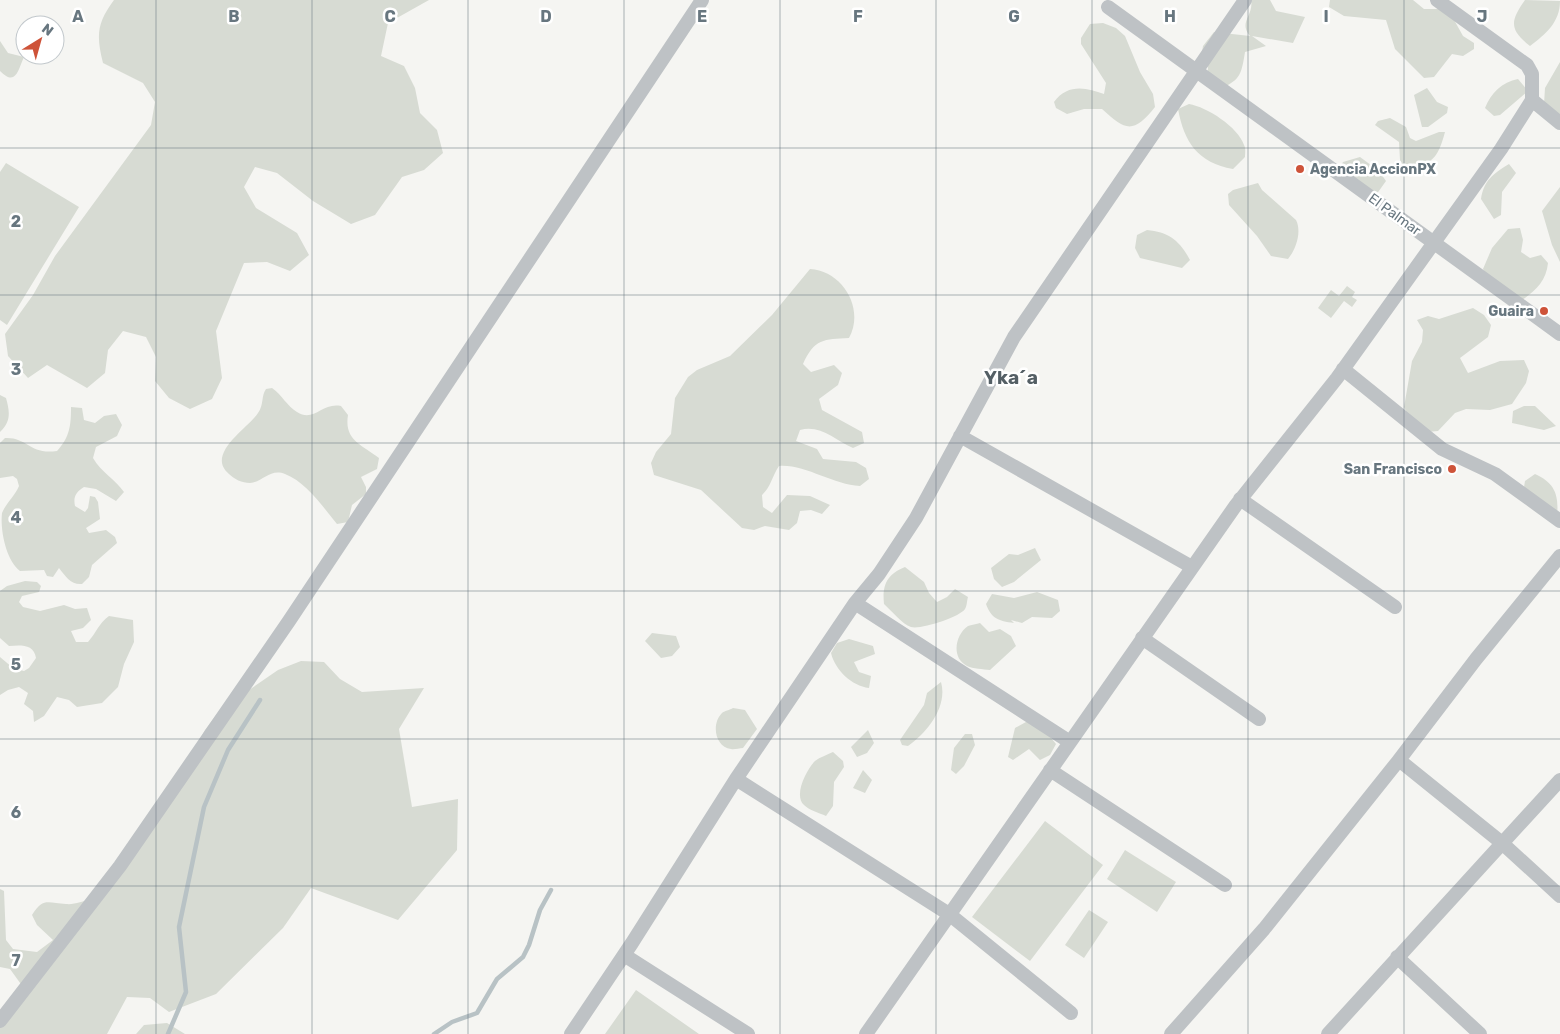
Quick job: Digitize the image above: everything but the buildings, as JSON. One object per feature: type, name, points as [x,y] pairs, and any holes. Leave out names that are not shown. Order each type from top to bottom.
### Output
[{"type":"street","points":[[0,1021],[120,866],[289,621],[702,0]]},
{"type":"street","points":[[571,1034],[624,955],[736,779],[855,603],[879,574],[916,518],[1014,337],[1090,229],[1245,0]]},
{"type":"street","points":[[866,1034],[1192,567],[1240,500],[1343,369],[1501,149],[1532,100],[1532,74],[1527,64],[1437,0]]},
{"type":"street","name":"El Palmar","points":[[1108,7],[1560,334]]},
{"type":"street","points":[[1532,100],[1560,123]]},
{"type":"street","points":[[1343,369],[1442,449],[1494,474],[1560,521]]},
{"type":"street","points":[[960,436],[1192,567]]},
{"type":"street","points":[[1240,500],[1395,607]]},
{"type":"street","points":[[1171,1034],[1264,929],[1399,760],[1476,659],[1560,556]]},
{"type":"street","points":[[855,603],[1070,742]]},
{"type":"street","points":[[1142,638],[1259,719]]},
{"type":"street","points":[[1399,760],[1502,843],[1560,896]]},
{"type":"street","points":[[1050,770],[1225,885]]},
{"type":"street","points":[[736,779],[949,914],[1071,1013]]},
{"type":"street","points":[[1328,1034],[1560,780]]},
{"type":"street","points":[[624,955],[748,1034]]},
{"type":"street","points":[[1398,958],[1480,1034]]},
{"type":"shaded area","points":[[114,0],[429,0],[388,23],[381,56],[404,66],[415,88],[420,113],[437,130],[443,153],[424,170],[402,177],[375,215],[351,224],[313,201],[277,173],[255,167],[244,187],[256,208],[297,233],[309,255],[290,271],[267,262],[244,263],[216,331],[222,378],[212,399],[190,409],[169,398],[155,381],[156,357],[146,337],[123,331],[108,350],[105,373],[87,388],[47,365],[28,378],[8,356],[5,334],[33,295],[55,256],[151,125],[155,102],[143,83],[103,63],[99,45],[101,23]]},
{"type":"shaded area","points":[[1251,0],[1270,0],[1276,11],[1305,17],[1293,43],[1252,36],[1266,46],[1245,52],[1238,77],[1230,84],[1216,91],[1206,86],[1208,68],[1202,52],[1203,46],[1214,32],[1250,36],[1246,23]]},
{"type":"shaded area","points":[[1330,0],[1413,0],[1424,9],[1448,9],[1463,36],[1474,43],[1474,49],[1463,56],[1452,54],[1434,77],[1424,78],[1395,49],[1386,20],[1344,16],[1329,7]]},
{"type":"shaded area","points":[[1525,0],[1560,1],[1558,15],[1551,27],[1530,46],[1518,34],[1514,24],[1517,13]]},
{"type":"shaded area","points":[[1103,23],[1116,28],[1125,36],[1140,72],[1153,94],[1155,107],[1141,122],[1135,125],[1123,125],[1102,109],[1084,109],[1067,114],[1056,108],[1054,102],[1059,96],[1071,90],[1084,89],[1104,94],[1106,83],[1081,44],[1081,38],[1090,24]]},
{"type":"shaded area","points":[[0,41],[8,53],[15,55],[15,65],[21,65],[13,77],[5,76],[0,71]]},
{"type":"shaded area","points":[[1560,62],[1560,114],[1558,114],[1544,104],[1545,88]]},
{"type":"shaded area","points":[[1518,79],[1528,91],[1500,115],[1494,116],[1485,108],[1490,98],[1502,86]]},
{"type":"shaded area","points":[[1427,88],[1437,102],[1448,107],[1447,113],[1428,127],[1422,127],[1414,95]]},
{"type":"shaded area","points":[[1189,104],[1204,109],[1221,119],[1241,138],[1245,148],[1245,157],[1233,169],[1210,162],[1189,141],[1178,109]]},
{"type":"shaded area","points":[[1390,118],[1406,127],[1410,138],[1416,141],[1439,132],[1445,132],[1436,155],[1427,163],[1405,170],[1400,160],[1399,142],[1375,125],[1378,121]]},
{"type":"shaded area","points":[[1360,157],[1379,171],[1386,181],[1376,195],[1337,173],[1343,162]]},
{"type":"shaded area","points":[[6,163],[79,207],[7,325],[0,320],[0,172]]},
{"type":"shaded area","points":[[1509,164],[1516,173],[1502,192],[1501,215],[1494,219],[1481,199],[1482,192],[1490,178]]},
{"type":"shaded area","points":[[1258,183],[1262,190],[1296,220],[1298,225],[1297,240],[1288,259],[1271,256],[1257,236],[1229,205],[1228,194],[1233,190]]},
{"type":"shaded area","points":[[1560,187],[1560,262],[1552,245],[1542,211]]},
{"type":"shaded area","points":[[1520,228],[1523,240],[1521,252],[1530,258],[1541,255],[1548,263],[1547,271],[1541,283],[1513,306],[1495,289],[1483,269],[1492,248],[1508,229]]},
{"type":"shaded area","points":[[1147,230],[1168,235],[1178,243],[1190,260],[1182,268],[1140,258],[1135,248],[1137,235]]},
{"type":"shaded area","points":[[810,269],[822,271],[841,284],[848,293],[854,315],[853,327],[849,338],[821,342],[811,350],[803,364],[811,372],[834,365],[842,373],[838,385],[819,399],[822,410],[862,432],[864,443],[853,448],[814,429],[800,430],[796,441],[817,449],[823,459],[856,462],[866,468],[869,479],[860,486],[850,485],[799,468],[779,466],[762,495],[763,507],[772,513],[787,495],[810,496],[830,505],[822,514],[811,510],[800,511],[797,523],[789,530],[765,526],[754,530],[742,528],[701,490],[654,475],[651,463],[656,452],[671,434],[675,398],[688,377],[697,370],[730,356],[772,315]]},
{"type":"shaded area","points":[[1347,286],[1355,292],[1352,297],[1357,300],[1352,307],[1344,301],[1331,318],[1318,308],[1331,290],[1339,296]]},
{"type":"shaded area","points":[[1473,308],[1484,315],[1491,325],[1488,337],[1460,358],[1468,373],[1500,361],[1524,360],[1529,371],[1526,383],[1512,404],[1490,410],[1466,409],[1455,413],[1438,431],[1427,432],[1409,418],[1404,407],[1412,361],[1422,342],[1423,330],[1417,320],[1428,316],[1439,319]]},
{"type":"shaded area","points":[[272,388],[293,410],[303,415],[313,414],[328,407],[341,406],[348,415],[347,423],[351,436],[360,445],[379,458],[377,469],[361,477],[366,487],[366,494],[352,505],[348,522],[337,524],[307,489],[285,474],[275,473],[255,482],[247,483],[233,478],[223,466],[222,458],[225,450],[258,413],[266,389]]},
{"type":"shaded area","points":[[0,395],[6,398],[9,412],[8,421],[0,432]]},
{"type":"shaded area","points":[[1524,406],[1535,406],[1556,426],[1544,430],[1512,423],[1513,411]]},
{"type":"shaded area","points":[[71,407],[82,408],[84,420],[95,423],[104,416],[116,414],[122,425],[117,436],[96,447],[93,458],[124,492],[116,501],[96,489],[84,487],[77,493],[74,500],[75,506],[85,512],[88,508],[90,496],[95,497],[98,502],[100,519],[86,528],[89,533],[106,530],[115,537],[117,543],[92,565],[89,577],[82,584],[72,582],[59,568],[53,577],[47,576],[44,570],[20,571],[11,560],[2,528],[2,513],[19,486],[17,479],[13,476],[0,478],[0,443],[5,438],[13,438],[40,451],[57,451],[65,441],[69,431]]},
{"type":"shaded area","points":[[1535,474],[1547,481],[1554,490],[1557,502],[1557,516],[1524,487],[1525,481]]},
{"type":"shaded area","points":[[1035,548],[1041,560],[1014,582],[1002,587],[994,579],[991,568],[1009,554],[1018,555]]},
{"type":"shaded area","points":[[905,567],[924,582],[929,593],[937,602],[947,597],[955,589],[968,597],[965,609],[956,616],[923,627],[911,627],[904,623],[884,604],[884,591],[890,577]]},
{"type":"shaded area","points":[[25,581],[37,582],[41,586],[39,592],[22,596],[19,602],[23,607],[40,611],[64,605],[75,609],[87,608],[91,620],[83,628],[71,631],[76,642],[88,642],[109,616],[133,620],[134,642],[124,664],[118,687],[102,703],[77,707],[69,700],[57,697],[44,716],[34,722],[33,711],[24,704],[28,693],[19,687],[8,690],[0,695],[0,657],[13,668],[24,671],[29,668],[36,658],[35,653],[30,648],[26,646],[9,646],[0,638],[0,591],[7,586]]},
{"type":"shaded area","points":[[1037,592],[1058,600],[1060,611],[1052,618],[1032,617],[1022,623],[1011,620],[1014,623],[1008,622],[993,616],[986,604],[992,594],[1014,598]]},
{"type":"shaded area","points":[[980,623],[989,632],[1000,629],[1011,636],[1016,646],[990,670],[967,666],[959,658],[957,652],[960,635],[968,626]]},
{"type":"shaded area","points":[[652,633],[676,636],[680,647],[672,656],[661,658],[645,641]]},
{"type":"shaded area","points":[[849,639],[873,646],[875,654],[854,662],[859,672],[871,676],[869,688],[851,681],[840,671],[833,659],[831,653],[837,643]]},
{"type":"shaded area","points":[[301,661],[324,662],[340,679],[362,692],[424,688],[399,729],[412,807],[458,799],[457,850],[398,920],[311,888],[283,928],[216,994],[169,1012],[150,998],[127,997],[107,1034],[0,1034],[0,1019],[23,987],[10,969],[0,967],[0,889],[4,891],[6,940],[13,949],[37,952],[53,940],[37,925],[32,915],[36,909],[46,902],[72,904],[91,899],[172,790],[205,730],[220,710],[278,670]]},
{"type":"shaded area","points":[[941,682],[942,691],[939,710],[929,727],[908,746],[902,745],[900,740],[924,705],[927,693]]},
{"type":"shaded area","points":[[733,708],[745,710],[757,729],[743,748],[734,749],[726,747],[721,744],[716,734],[717,723],[722,713]]},
{"type":"shaded area","points":[[1026,722],[1039,723],[1056,744],[1050,755],[1040,760],[1029,749],[1013,760],[1008,757],[1015,728]]},
{"type":"shaded area","points":[[868,730],[874,743],[867,753],[857,757],[851,747]]},
{"type":"shaded area","points":[[965,734],[972,734],[975,745],[964,766],[956,774],[951,770],[954,748]]},
{"type":"shaded area","points":[[833,752],[843,761],[844,767],[834,782],[833,806],[826,816],[804,805],[800,795],[802,782],[808,770],[815,761]]},
{"type":"shaded area","points":[[863,770],[872,780],[865,793],[853,788]]},
{"type":"shaded area","points":[[1045,821],[1103,865],[1030,961],[972,917]]},
{"type":"shaded area","points":[[1125,850],[1176,882],[1157,912],[1107,879]]},
{"type":"shaded area","points":[[1089,910],[1108,922],[1084,958],[1065,945]]},
{"type":"shaded area","points":[[636,990],[699,1034],[605,1034]]},
{"type":"shaded area","points":[[167,1023],[185,1034],[136,1034],[144,1025]]},
{"type":"waterway","points":[[168,1034],[186,992],[179,927],[204,807],[228,750],[260,700]]},
{"type":"waterway","points":[[434,1034],[452,1022],[477,1013],[497,979],[523,957],[529,945],[540,910],[551,890]]},
{"type":"place","name":"Agencia AccionPX","points":[[1300,169]]},
{"type":"place","name":"Guaira","points":[[1544,311]]},
{"type":"place","name":"San Francisco","points":[[1452,469]]},
{"type":"district","name":"Yka´a","points":[[1011,377]]}]
